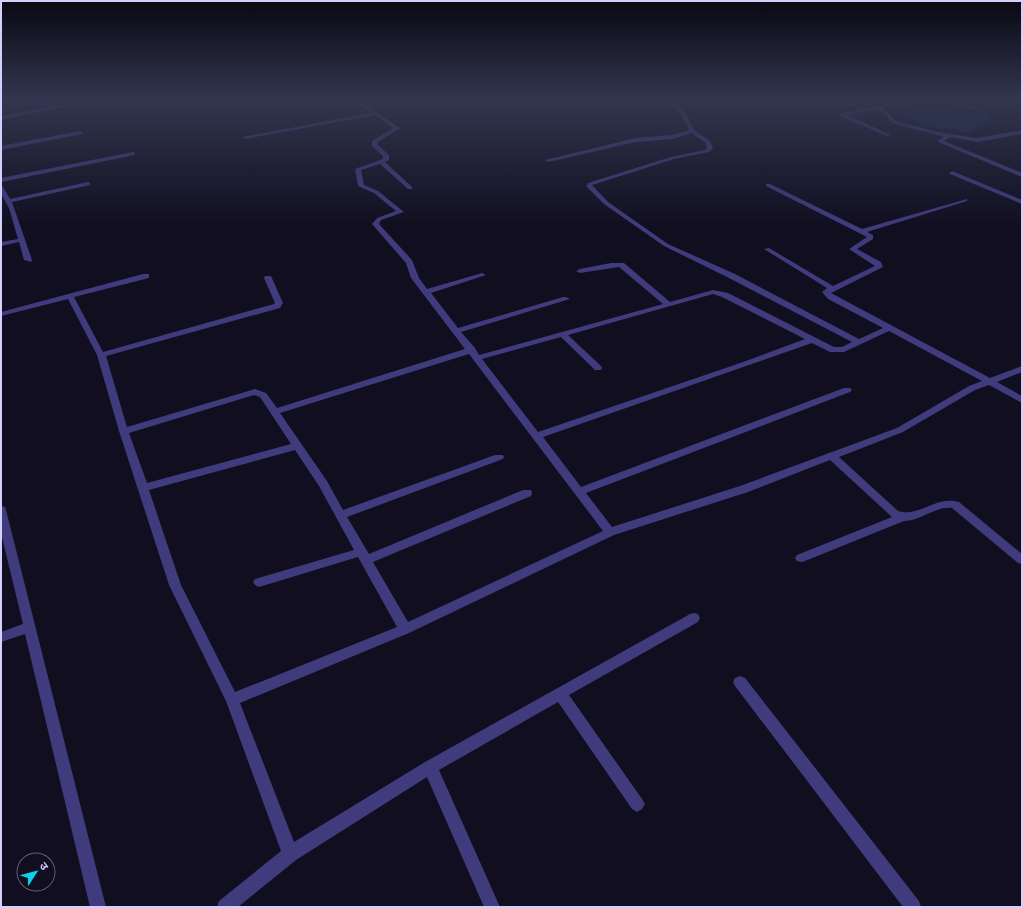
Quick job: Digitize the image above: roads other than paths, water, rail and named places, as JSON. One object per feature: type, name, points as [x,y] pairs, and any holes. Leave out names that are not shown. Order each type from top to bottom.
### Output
[{"type":"street","points":[[1,148],[41,140]]},
{"type":"street","points":[[376,140],[375,146],[387,157],[386,160],[360,167],[360,184],[376,192],[400,211],[400,213],[376,220],[375,224],[409,262],[415,278],[610,532]]},
{"type":"street","points":[[548,160],[634,140]]},
{"type":"street","points":[[706,140],[708,142],[710,148],[707,151],[673,158],[590,184],[589,186],[606,203],[666,245],[859,342]]},
{"type":"street","points":[[941,140],[940,141],[1022,175]]},
{"type":"street","points":[[1,180],[133,154]]},
{"type":"street","points":[[381,162],[410,188]]},
{"type":"street","points":[[1007,169],[1022,165]]},
{"type":"street","points":[[952,173],[1022,202]]},
{"type":"street","points":[[8,201],[88,184]]},
{"type":"street","points":[[768,185],[862,231],[872,238],[852,249],[878,264],[879,267],[832,288],[826,292],[831,297],[1022,400]]},
{"type":"street","points":[[1,188],[8,201],[28,260]]},
{"type":"street","points":[[862,231],[965,200]]},
{"type":"street","points":[[1,244],[21,240]]},
{"type":"street","points":[[767,249],[832,288]]},
{"type":"street","points":[[580,271],[611,265],[621,265],[668,304]]},
{"type":"street","points":[[426,292],[482,274]]},
{"type":"street","points":[[1,314],[146,276]]},
{"type":"street","points":[[101,355],[277,306],[279,303],[268,278]]},
{"type":"street","points":[[274,412],[474,354],[562,334],[707,292],[718,292],[833,350],[840,350],[889,328]]},
{"type":"street","points":[[70,296],[101,355],[124,431],[175,585],[232,700],[290,854]]},
{"type":"street","points":[[457,331],[566,299]]},
{"type":"street","points":[[562,334],[598,368]]},
{"type":"street","points":[[536,436],[742,366],[811,340]]},
{"type":"street","points":[[232,700],[405,629],[610,532],[744,489],[900,430],[972,388],[1022,369]]},
{"type":"street","points":[[578,492],[847,390]]},
{"type":"street","points":[[124,431],[249,393],[260,393],[263,395],[323,484],[405,629]]},
{"type":"street","points":[[143,488],[296,446]]},
{"type":"street","points":[[832,456],[894,514],[901,517],[910,518],[942,503],[955,505],[1022,560]]},
{"type":"street","points":[[340,515],[499,457]]},
{"type":"street","points":[[259,582],[364,556],[528,493]]},
{"type":"street","points":[[1,510],[28,627],[98,907]]},
{"type":"street","points":[[801,558],[901,517]]},
{"type":"street","points":[[225,907],[290,854],[338,823],[430,767],[694,618]]},
{"type":"street","points":[[1,638],[28,627]]},
{"type":"street","points":[[740,682],[913,907]]},
{"type":"street","points":[[560,693],[637,804]]},
{"type":"street","points":[[430,767],[492,907]]}]
